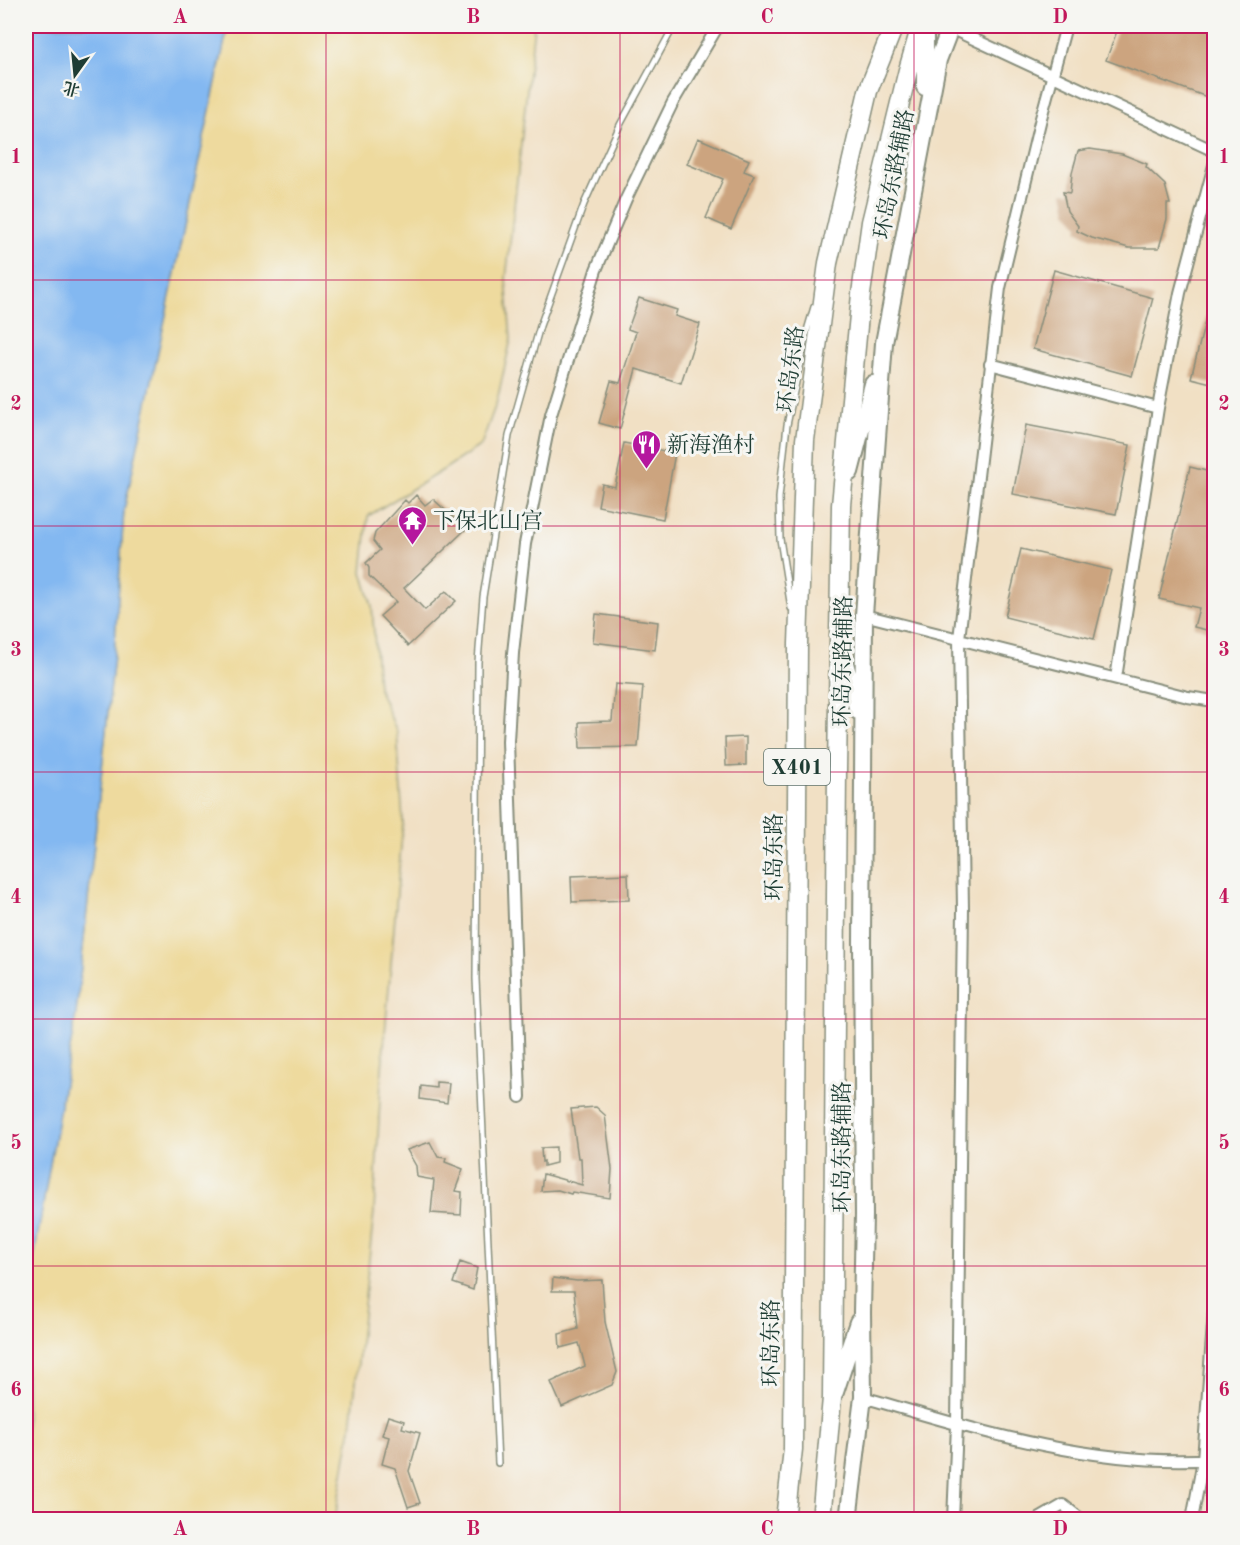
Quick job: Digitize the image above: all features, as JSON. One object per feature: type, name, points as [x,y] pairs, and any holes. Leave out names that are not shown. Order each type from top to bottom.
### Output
[{"type":"main road","name":"环岛东路","points":[[785,1520],[793,1449],[798,644],[805,440],[828,263],[868,91],[894,26]]},
{"type":"main road","name":"X401","points":[[821,1520],[832,1398],[841,505],[861,294],[871,222],[908,70],[923,26]]},
{"type":"street","points":[[520,1097],[508,741],[513,653],[525,543],[551,415],[596,270],[626,199],[673,102],[718,26]]},
{"type":"street","points":[[923,26],[924,133]]},
{"type":"street","points":[[953,1520],[957,1425],[963,909],[959,639],[1000,288],[1066,26]]},
{"type":"street","points":[[950,27],[1215,151]]},
{"type":"street","name":"环岛东路辅路","points":[[849,1520],[863,1397],[864,615],[884,343],[938,60],[950,27]]},
{"type":"street","points":[[1116,678],[1158,408],[1180,293],[1215,165]]},
{"type":"street","points":[[841,505],[884,343]]},
{"type":"street","points":[[990,364],[1158,408]]},
{"type":"street","points":[[864,615],[1188,697],[1215,701]]},
{"type":"street","points":[[839,639],[863,733]]},
{"type":"street","points":[[1192,1520],[1209,1459],[1215,1310]]},
{"type":"street","points":[[832,1398],[862,1312]]},
{"type":"street","points":[[863,1397],[957,1425],[1072,1450],[1158,1460],[1209,1459]]},
{"type":"street","points":[[1037,1520],[1063,1505],[1082,1520]]},
{"type":"lane","points":[[498,1463],[476,979],[478,662],[483,597],[509,436],[540,326],[584,204],[620,125],[674,26]]},
{"type":"sand","points":[[228,26],[534,26],[506,279],[511,339],[497,401],[481,445],[368,516],[362,572],[372,606],[378,687],[397,732],[403,822],[381,1081],[374,1212],[351,1428],[335,1519],[26,1520],[26,1303],[76,1014],[114,655],[124,510]]},
{"type":"water","points":[[26,26],[228,26],[124,510],[114,655],[76,1014],[26,1303]]},
{"type":"building","points":[[1119,26],[1215,26],[1215,100],[1106,60]]},
{"type":"building","points":[[698,138],[749,160],[744,171],[754,175],[731,229],[706,218],[723,179],[687,164]]},
{"type":"building","points":[[1090,149],[1122,154],[1147,164],[1146,167],[1165,185],[1170,204],[1167,204],[1167,219],[1159,248],[1129,248],[1092,238],[1077,231],[1078,226],[1067,211],[1063,192],[1070,193],[1078,151]]},
{"type":"building","points":[[1054,270],[1153,298],[1132,376],[1033,349]]},
{"type":"building","points":[[639,298],[677,310],[675,316],[700,324],[681,383],[636,369],[620,429],[599,423],[611,381],[620,383],[636,332],[628,329]]},
{"type":"building","points":[[1210,302],[1215,302],[1215,384],[1191,378]]},
{"type":"building","points":[[1026,425],[1130,445],[1116,514],[1013,494]]},
{"type":"building","name":"新海渔村","points":[[624,443],[675,453],[663,519],[598,506],[602,484],[615,487]]},
{"type":"building","points":[[1190,467],[1215,473],[1211,496],[1215,497],[1215,632],[1194,627],[1199,608],[1159,599]]},
{"type":"building","name":"下保北山宫","points":[[416,495],[425,505],[433,499],[466,529],[404,588],[425,610],[446,591],[456,601],[408,646],[380,616],[396,602],[369,576],[366,563],[380,550],[373,541],[375,533],[405,500],[408,503]]},
{"type":"building","points":[[1021,549],[1111,570],[1094,639],[1005,617]]},
{"type":"building","points":[[596,614],[658,622],[655,650],[593,642]]},
{"type":"building","points":[[615,684],[643,686],[638,747],[580,748],[579,722],[612,721]]},
{"type":"building","points":[[746,737],[746,765],[726,766],[725,738]]},
{"type":"building","points":[[628,874],[629,900],[572,902],[571,876]]},
{"type":"building","points":[[436,1082],[449,1083],[447,1103],[420,1099],[421,1086],[436,1088]]},
{"type":"building","points":[[596,1107],[605,1115],[612,1169],[610,1198],[572,1192],[571,1194],[558,1190],[541,1191],[543,1174],[582,1185],[581,1158],[578,1158],[571,1109]]},
{"type":"building","points":[[430,1142],[438,1157],[446,1158],[445,1162],[463,1169],[455,1191],[462,1192],[461,1215],[431,1213],[434,1180],[417,1177],[416,1166],[407,1150]]},
{"type":"building","points":[[556,1147],[556,1163],[544,1166],[541,1148]]},
{"type":"building","points":[[460,1262],[477,1268],[473,1290],[453,1283]]},
{"type":"building","points":[[553,1278],[577,1281],[602,1280],[605,1322],[617,1372],[612,1385],[562,1407],[551,1382],[585,1366],[579,1343],[560,1348],[559,1334],[578,1329],[574,1291],[552,1291]]},
{"type":"building","points":[[388,1416],[404,1421],[402,1428],[420,1433],[409,1471],[420,1503],[408,1507],[395,1468],[382,1464],[389,1437],[382,1435]]},
{"type":"place","name":"新海渔村","points":[[646,470]]},
{"type":"place","name":"下保北山宫","points":[[412,546]]}]
